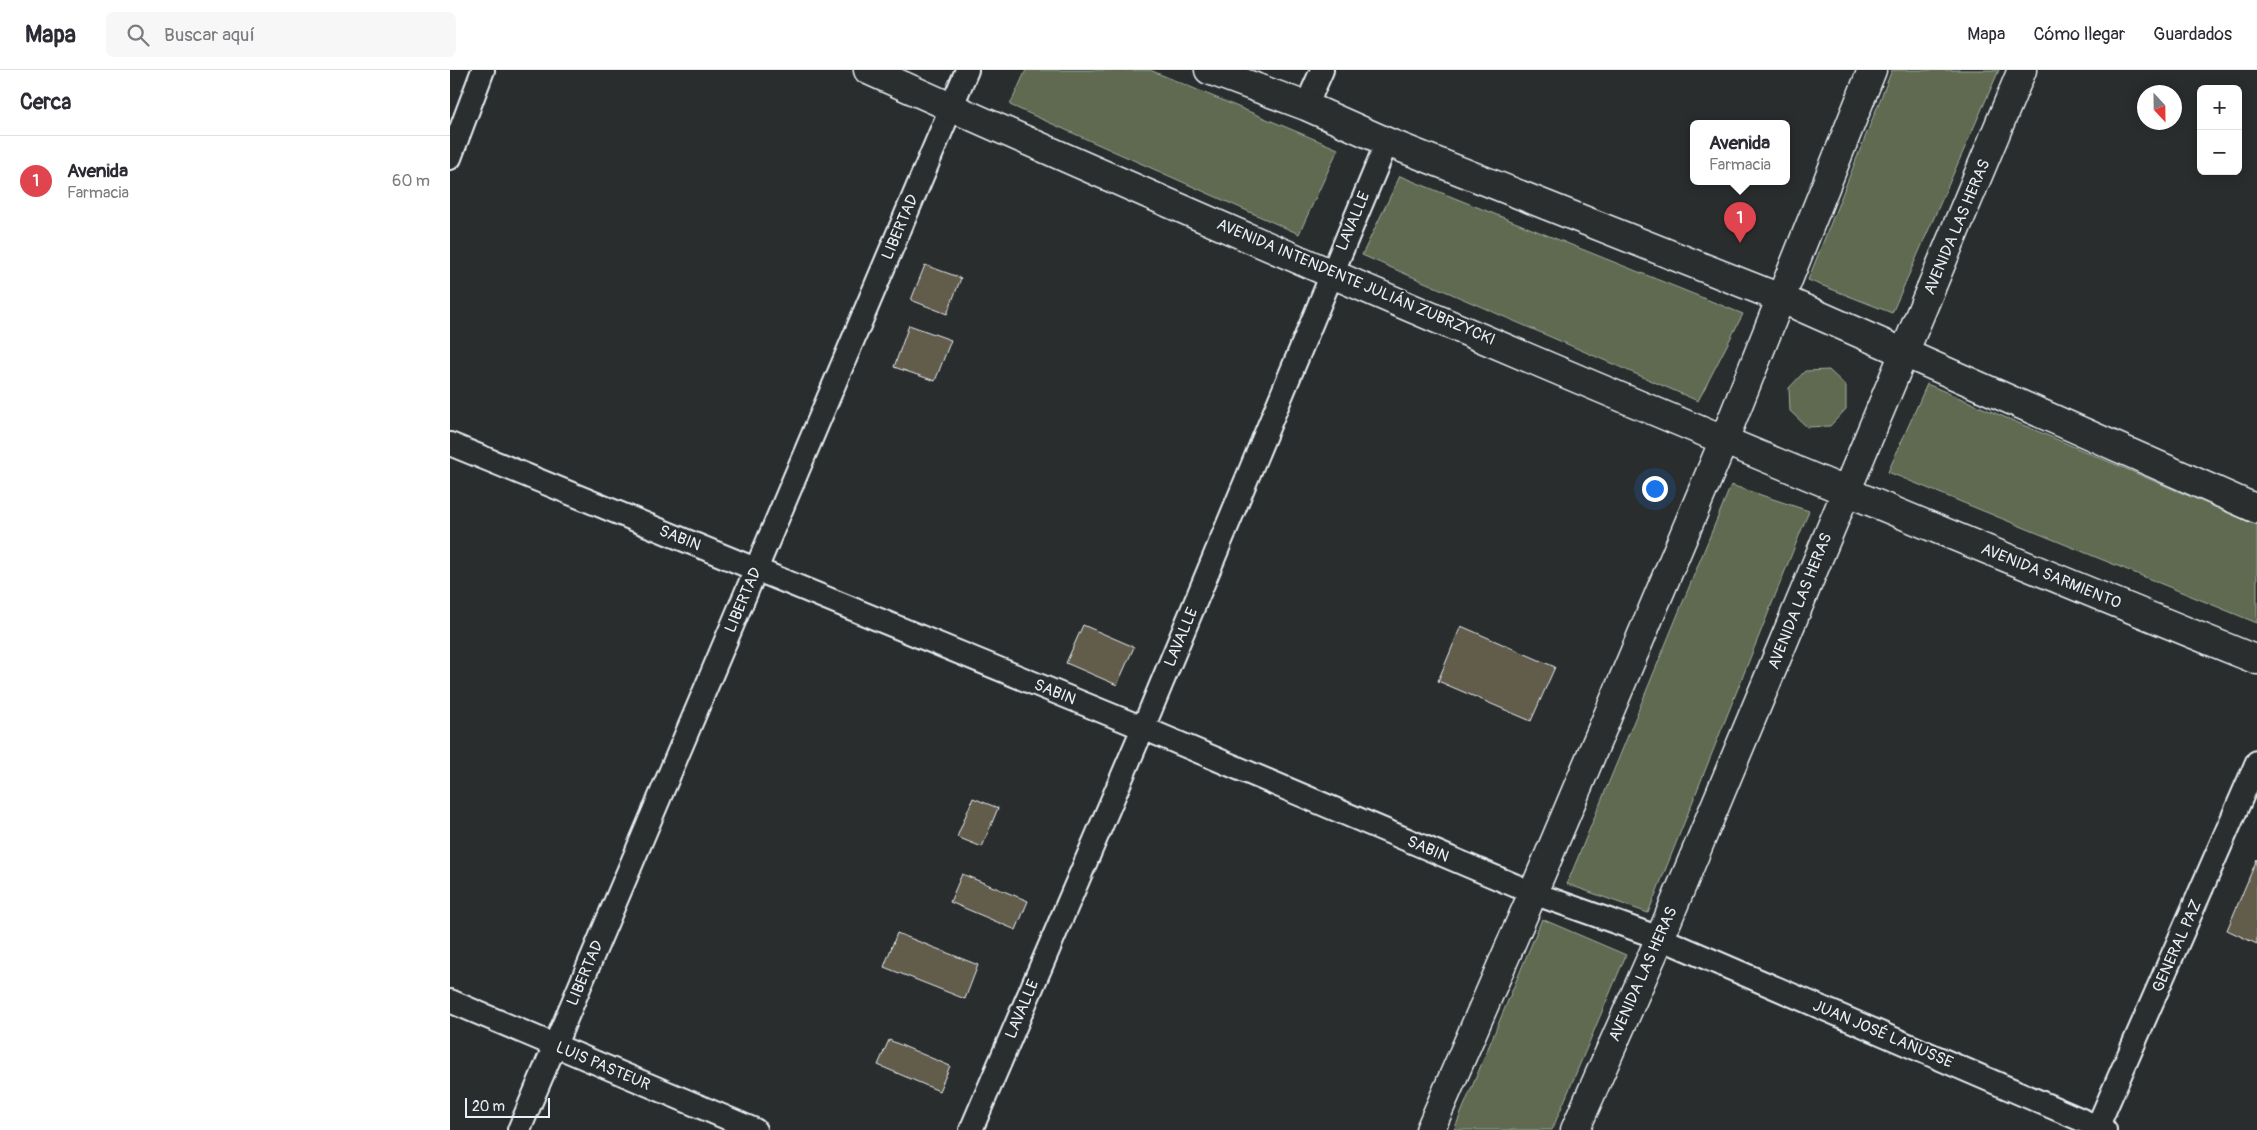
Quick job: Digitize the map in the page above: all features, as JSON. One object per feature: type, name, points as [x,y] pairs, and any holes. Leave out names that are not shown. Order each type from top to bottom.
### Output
[{"type":"main road","name":"AVENIDA INTENDENTE JULIÁN ZUBRZYCKI","points":[[868,70],[1844,492]]},
{"type":"main road","points":[[1209,70],[1306,106],[1387,142],[1780,298],[2257,509]]},
{"type":"main road","points":[[1430,1130],[1534,894],[1724,440],[1872,70]]},
{"type":"main road","name":"AVENIDA LAS HERAS","points":[[1574,1130],[1660,938],[1844,492],[1904,354],[2022,70]]},
{"type":"main road","name":"AVENIDA SARMIENTO","points":[[1844,492],[2257,660]]},
{"type":"street","points":[[450,158],[482,70]]},
{"type":"street","name":"LIBERTAD","points":[[519,1130],[967,70]]},
{"type":"street","points":[[1306,106],[1322,70]]},
{"type":"street","name":"LAVALLE","points":[[971,1130],[1143,728],[1387,142]]},
{"type":"street","name":"SABIN","points":[[450,444],[1143,728],[1534,894],[1660,938]]},
{"type":"street","name":"GENERAL PAZ","points":[[2100,1129],[2257,762]]},
{"type":"street","name":"JUAN JOSÉ LANUSSE","points":[[1660,938],[2100,1129]]},
{"type":"street","name":"LUIS PASTEUR","points":[[450,1001],[755,1130]]},
{"type":"green space","points":[[1026,70],[1150,70],[1338,149],[1299,234],[1010,105]]},
{"type":"green space","points":[[1892,70],[1999,70],[1892,313],[1808,280]]},
{"type":"green space","points":[[1400,176],[1743,314],[1698,401],[1362,255]]},
{"type":"green space","points":[[1829,370],[1846,386],[1846,409],[1830,426],[1807,427],[1790,411],[1789,388],[1805,371]]},
{"type":"green space","points":[[1927,384],[2257,525],[2257,623],[1888,472]]},
{"type":"green space","points":[[1731,485],[1809,511],[1648,913],[1567,884]]},
{"type":"green space","points":[[1542,919],[1626,955],[1552,1130],[1454,1130]]},
{"type":"building","points":[[925,265],[961,278],[947,314],[911,300]]},
{"type":"building","points":[[909,325],[951,340],[935,381],[894,367]]},
{"type":"building","points":[[1083,625],[1134,647],[1117,685],[1066,663]]},
{"type":"building","points":[[1461,626],[1555,667],[1531,721],[1438,681]]},
{"type":"building","points":[[973,798],[998,808],[982,847],[957,837]]},
{"type":"building","points":[[2257,859],[2257,944],[2227,930]]},
{"type":"building","points":[[962,874],[1028,901],[1016,930],[950,902]]},
{"type":"building","points":[[897,933],[978,965],[965,999],[884,967]]},
{"type":"building","points":[[889,1040],[950,1066],[939,1091],[878,1065]]},
{"type":"place","name":"Avenida","points":[[1740,243]]}]
